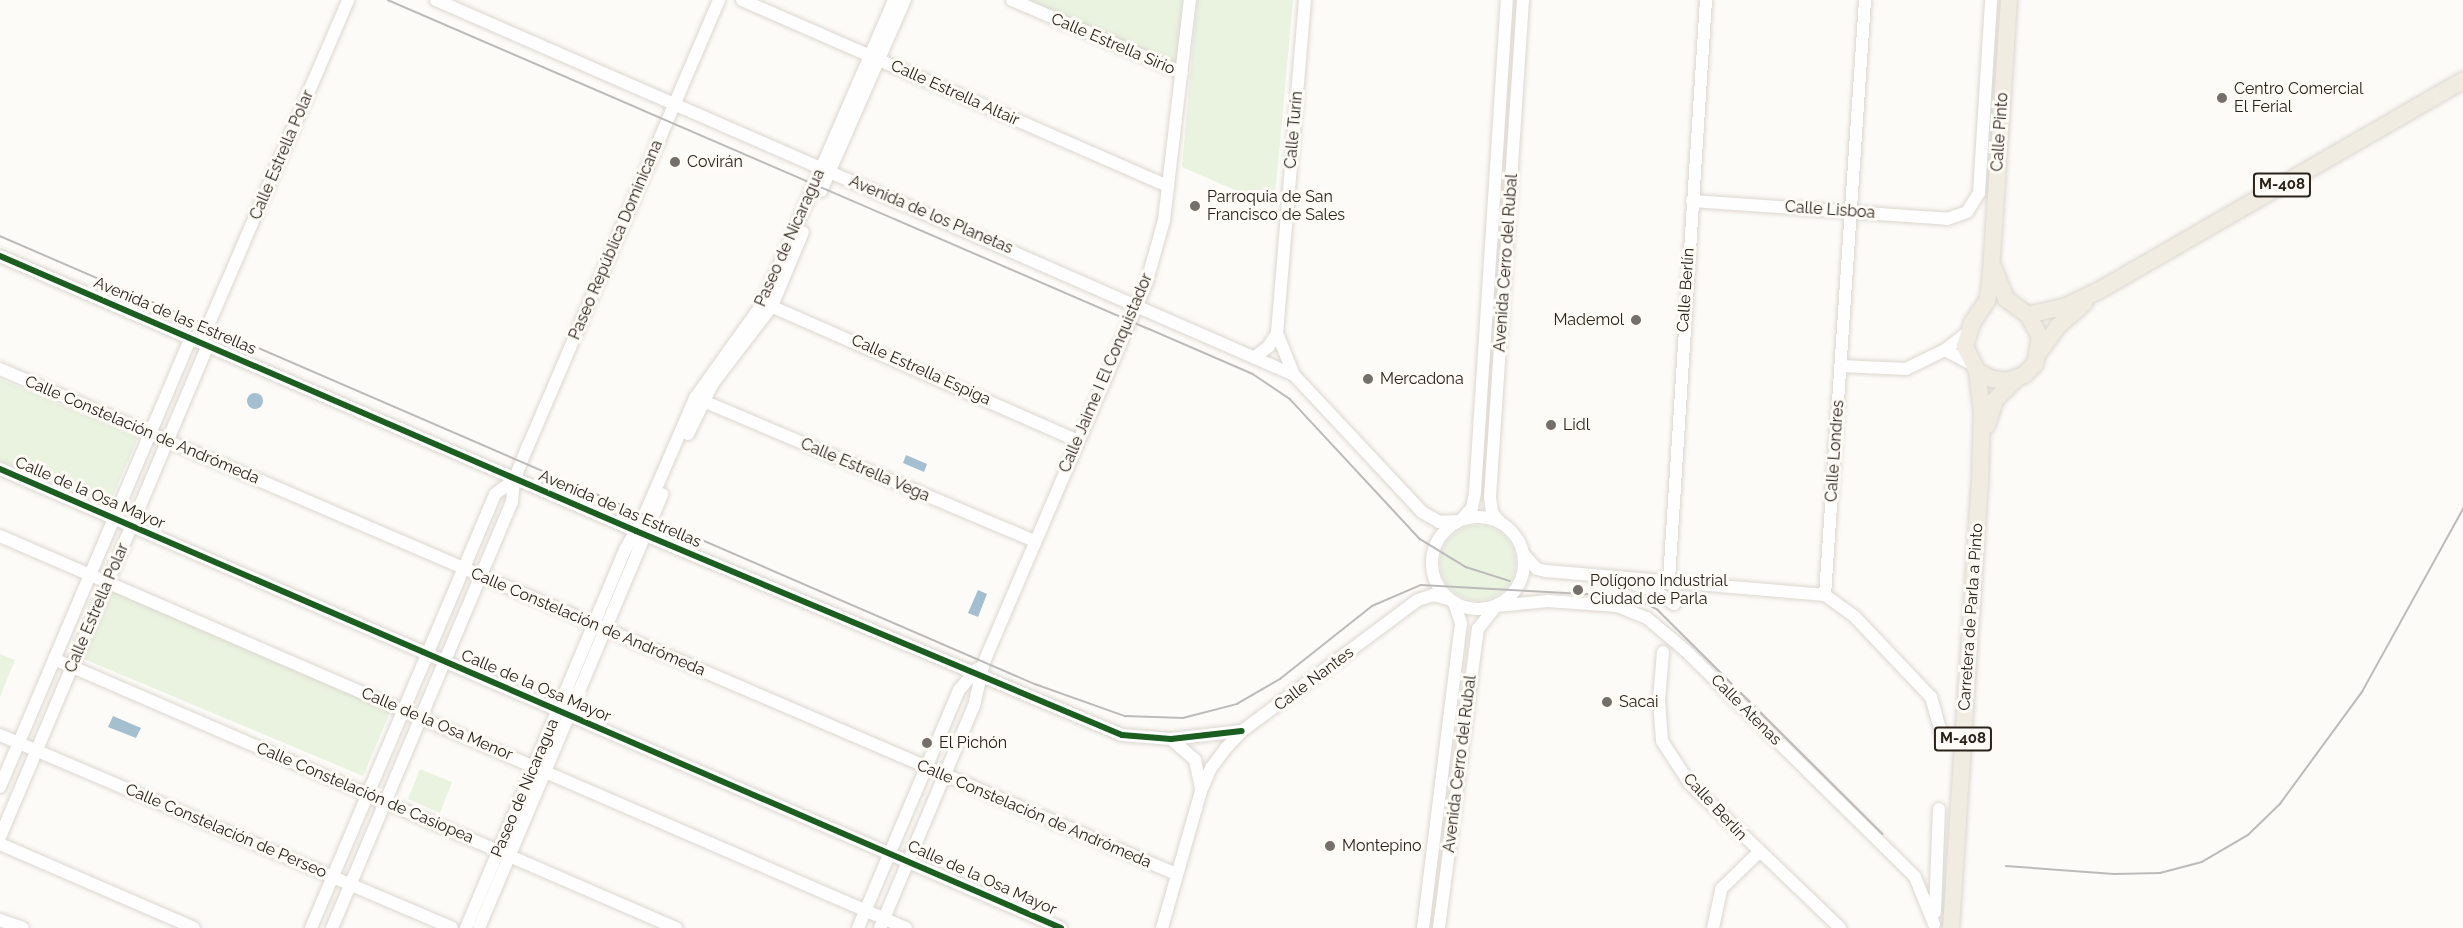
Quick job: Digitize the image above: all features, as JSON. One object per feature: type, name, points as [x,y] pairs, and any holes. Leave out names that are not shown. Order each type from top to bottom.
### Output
[{"type":"main road","name":"Calle Pinto","points":[[1981,314],[1987,301],[1992,264],[2009,0]]},
{"type":"main road","name":"M-408","points":[[1981,314],[2004,306],[2022,312],[2064,307],[2100,290],[2463,80]]},
{"type":"main road","points":[[1992,264],[1998,286],[2037,327],[2040,351]]},
{"type":"main road","name":"M-408","points":[[2017,378],[2035,364],[2040,351],[2058,326],[2100,290]]},
{"type":"main road","points":[[1968,332],[1981,314]]},
{"type":"main road","name":"M-408","points":[[1968,332],[1965,346],[1975,368]]},
{"type":"main road","points":[[1975,368],[1992,379],[2017,378]]},
{"type":"main road","name":"Carretera de Parla a Pinto","points":[[1975,368],[1982,412],[1980,485]]},
{"type":"main road","name":"Carretera de Parla a Pinto","points":[[1940,927],[1980,485],[1989,413],[1999,395],[2017,378]]},
{"type":"street","name":"Calle Estrella Polar","points":[[0,787],[150,433],[200,342],[348,0]]},
{"type":"street","name":"Avenida de los Planetas","points":[[436,0],[1099,286],[1136,306],[1294,375]]},
{"type":"street","name":"Paseo República Dominicana","points":[[332,928],[512,502],[514,478],[719,0]]},
{"type":"street","name":"Calle Estrella Altair","points":[[742,0],[1168,186]]},
{"type":"street","name":"Paseo de Nicaragua","points":[[479,928],[534,765],[594,625],[641,533],[699,400],[767,304],[874,58],[894,0]]},
{"type":"street","name":"Paseo de Nicaragua","points":[[874,58],[905,0]]},
{"type":"street","name":"Calle Estrella Sirio","points":[[1012,0],[1182,73]]},
{"type":"street","name":"Calle Jaime I El Conquistador","points":[[882,924],[974,706],[977,676],[1136,306],[1164,220],[1190,0]]},
{"type":"street","name":"Calle Turín","points":[[1305,0],[1277,333],[1294,375],[1427,516],[1445,523],[1460,520]]},
{"type":"street","name":"Avenida Cerro del Rubal","points":[[1460,520],[1472,508],[1475,492],[1507,0]]},
{"type":"street","name":"Avenida Cerro del Rubal","points":[[1500,522],[1492,513],[1490,497],[1523,0]]},
{"type":"street","name":"Calle Berlín","points":[[1669,580],[1706,0]]},
{"type":"street","name":"Calle Londres","points":[[1825,595],[1865,0]]},
{"type":"street","name":"Calle Lisboa","points":[[1692,201],[1947,219],[1967,212],[1978,193],[1990,0]]},
{"type":"street","name":"Avenida de las Estrellas","points":[[0,256],[641,533],[1122,735],[1171,739],[1242,731]]},
{"type":"street","name":"Calle Estrella Espiga","points":[[767,304],[1078,441]]},
{"type":"street","points":[[1841,366],[1906,369],[1944,350],[1968,332]]},
{"type":"street","points":[[1255,357],[1269,346],[1277,333]]},
{"type":"street","name":"Calle Estrella Polar","points":[[0,837],[168,441],[200,342]]},
{"type":"street","points":[[1944,350],[1975,368]]},
{"type":"street","name":"Calle Constelación de Andrómeda","points":[[0,369],[1176,874]]},
{"type":"street","name":"Calle Estrella Vega","points":[[699,400],[1035,541]]},
{"type":"street","name":"Calle de la Osa Mayor","points":[[0,469],[890,852],[1061,928]]},
{"type":"street","name":"Paseo República Dominicana","points":[[311,928],[495,494],[514,478]]},
{"type":"street","points":[[1524,555],[1516,588],[1496,606],[1475,610],[1451,601],[1436,583],[1431,564],[1441,535],[1460,520],[1476,517],[1500,522],[1515,536],[1524,555],[1541,570],[1825,595],[1855,617],[1931,697],[1943,739]]},
{"type":"street","name":"Paseo de Nicaragua","points":[[466,928],[547,772],[607,630],[641,533]]},
{"type":"street","name":"Calle de la Osa Menor","points":[[0,536],[534,765],[865,912],[882,924],[906,928]]},
{"type":"street","points":[[1619,578],[1657,592],[1674,604]]},
{"type":"street","name":"Calle Nantes","points":[[1162,928],[1201,791],[1216,759],[1242,731],[1418,600],[1433,595],[1451,601]]},
{"type":"street","name":"Avenida Cerro del Rubal","points":[[1423,928],[1461,623],[1451,601]]},
{"type":"street","name":"Calle Atenas","points":[[1496,606],[1548,601],[1617,606],[1634,610],[1680,645],[1915,878],[1940,927]]},
{"type":"street","name":"Avenida Cerro del Rubal","points":[[1439,928],[1478,629],[1496,606]]},
{"type":"street","name":"Calle Berlín","points":[[1664,632],[1659,700],[1662,741],[1690,784],[1758,853],[1840,928]]},
{"type":"street","points":[[1663,652],[1672,645],[1680,645]]},
{"type":"street","name":"Calle Constelación de Casiopea","points":[[54,659],[676,928]]},
{"type":"street","name":"Calle Jaime I El Conquistador","points":[[858,928],[958,690],[977,676]]},
{"type":"street","name":"Calle Constelación de Perseo","points":[[0,735],[452,928]]},
{"type":"street","name":"Calle Nantes","points":[[1171,739],[1195,760],[1201,791]]},
{"type":"street","points":[[1939,808],[1940,927]]},
{"type":"street","points":[[0,844],[194,928]]},
{"type":"street","points":[[1713,928],[1721,889],[1758,853]]},
{"type":"street","points":[[0,920],[23,928]]},
{"type":"green space","points":[[1014,0],[1190,0],[1181,72]]},
{"type":"green space","points":[[1197,0],[1293,0],[1274,207],[1182,167]]},
{"type":"green space","points":[[0,379],[138,438],[108,507],[0,461]]},
{"type":"green space","points":[[1478,525],[1492,528],[1505,536],[1513,549],[1516,563],[1513,577],[1505,590],[1492,598],[1478,601],[1464,598],[1451,590],[1443,577],[1440,563],[1443,549],[1451,536],[1464,528]]},
{"type":"green space","points":[[113,590],[391,710],[363,776],[84,659]]},
{"type":"green space","points":[[0,654],[15,660],[0,697]]},
{"type":"green space","points":[[420,769],[452,782],[440,813],[408,799]]},
{"type":"water","points":[[255,393],[263,401],[255,409],[247,401]]},
{"type":"water","points":[[906,455],[927,464],[924,472],[903,463]]},
{"type":"water","points":[[978,590],[987,594],[978,617],[968,613]]},
{"type":"water","points":[[113,716],[141,728],[136,738],[108,727]]},
{"type":"tram line","points":[[388,0],[1253,374],[1290,399],[1420,539],[1466,567],[1510,581]]},
{"type":"tram line","points":[[0,236],[1035,684],[1125,716],[1183,718],[1237,704],[1280,679],[1372,606],[1421,585],[1633,597],[1658,610],[1883,834]]},
{"type":"tram line","points":[[2006,866],[2114,874],[2160,873],[2202,862],[2248,835],[2280,804],[2362,692],[2463,509]]},
{"type":"cycle path","points":[[0,256],[636,531],[1122,735],[1171,739],[1242,731]]},
{"type":"cycle path","points":[[0,469],[1061,928]]},
{"type":"place","name":"Centro Comercial El Ferial","points":[[2222,98]]},
{"type":"place","name":"Covirán","points":[[675,162]]},
{"type":"place","name":"Parroquia de San Francisco de Sales","points":[[1195,206]]},
{"type":"place","name":"Mademol","points":[[1636,320]]},
{"type":"place","name":"Mercadona","points":[[1368,379]]},
{"type":"place","name":"Lidl","points":[[1551,425]]},
{"type":"place","name":"Polígono Industrial Ciudad de Parla","points":[[1578,590]]},
{"type":"place","name":"Sacai","points":[[1607,702]]},
{"type":"place","name":"El Pichón","points":[[927,743]]},
{"type":"place","name":"Montepino","points":[[1330,846]]}]
